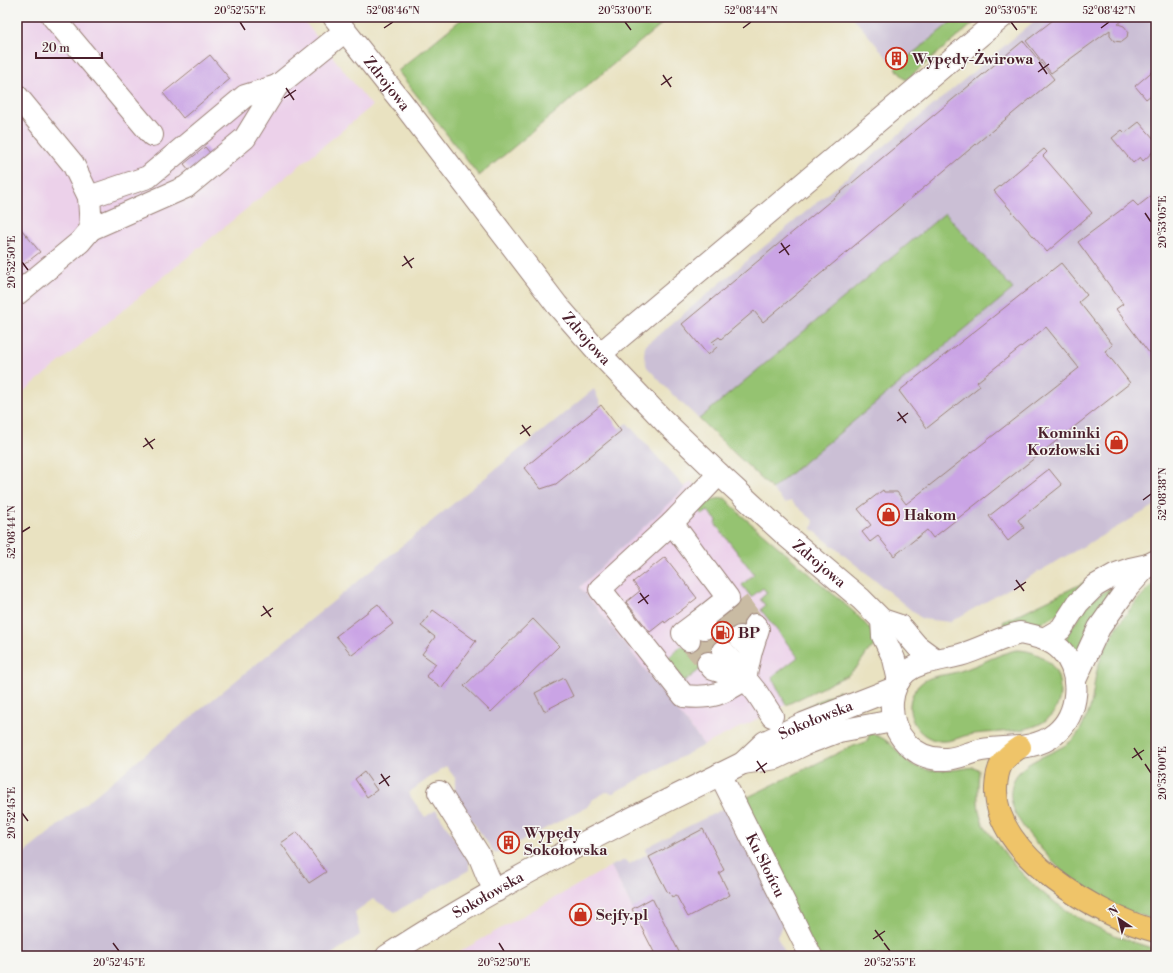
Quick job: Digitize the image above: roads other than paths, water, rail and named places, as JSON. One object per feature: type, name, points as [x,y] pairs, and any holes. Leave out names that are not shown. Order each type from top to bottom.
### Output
[{"type":"highway","points":[[1020,747],[1006,756],[1001,762],[996,781],[996,800],[999,815],[1011,837],[1037,864],[1077,896],[1123,921],[1156,931]]},
{"type":"street","points":[[53,17],[152,135]]},
{"type":"street","points":[[600,354],[1002,17]]},
{"type":"street","points":[[17,294],[80,242],[91,229],[186,188],[245,138],[277,86],[339,24]]},
{"type":"street","name":"Zdrojowa","points":[[339,24],[401,101],[557,305],[600,354],[664,421],[783,533],[861,599],[882,620],[900,626],[917,646],[936,660]]},
{"type":"street","points":[[89,197],[148,176],[245,96],[277,86]]},
{"type":"street","points":[[17,96],[73,164],[89,197],[91,229]]},
{"type":"street","points":[[719,474],[672,523],[600,589],[684,696],[702,698],[722,693],[745,678]]},
{"type":"street","points":[[672,523],[726,605],[698,630]]},
{"type":"street","points":[[1044,638],[1062,629],[1078,603],[1095,586],[1130,569],[1152,563]]},
{"type":"street","points":[[1075,680],[1105,618],[1128,587],[1152,563]]},
{"type":"street","points":[[882,620],[883,636],[894,659],[897,684],[892,706],[893,721],[905,743],[918,753],[934,758],[952,758],[983,750],[1020,747],[1049,739],[1065,725],[1073,708],[1076,694],[1075,680],[1067,658],[1061,649],[1044,638],[1020,633],[992,641],[961,655],[917,665],[906,673],[897,684]]},
{"type":"street","points":[[745,678],[749,638]]},
{"type":"street","points":[[715,657],[745,678],[758,693],[772,716],[765,742]]},
{"type":"street","name":"Sokołowska","points":[[743,763],[765,742],[897,684]]},
{"type":"street","points":[[772,716],[787,718],[803,724]]},
{"type":"street","name":"Sokołowska","points":[[387,956],[496,891],[582,844],[743,763],[776,758],[804,744],[838,731],[893,721]]},
{"type":"street","name":"Ku Słońcu","points":[[720,774],[811,956]]},
{"type":"street","points":[[439,792],[479,855],[488,877],[496,891]]},
{"type":"tunnel","points":[[738,602],[755,625]]},
{"type":"tunnel","points":[[722,615],[740,637]]},
{"type":"tunnel","points":[[705,628],[723,651]]},
{"type":"tunnel","points":[[689,640],[708,663]]},
{"type":"place","name":"Wypędy-Żwirowa","points":[[896,59]]},
{"type":"place","name":"Kominki Kozłowski","points":[[1116,442]]},
{"type":"place","name":"Hakom","points":[[888,515]]},
{"type":"place","name":"BP","points":[[722,633]]},
{"type":"place","name":"Wypędy Sokołowska","points":[[508,842]]},
{"type":"place","name":"Sejfy.pl","points":[[580,915]]}]
